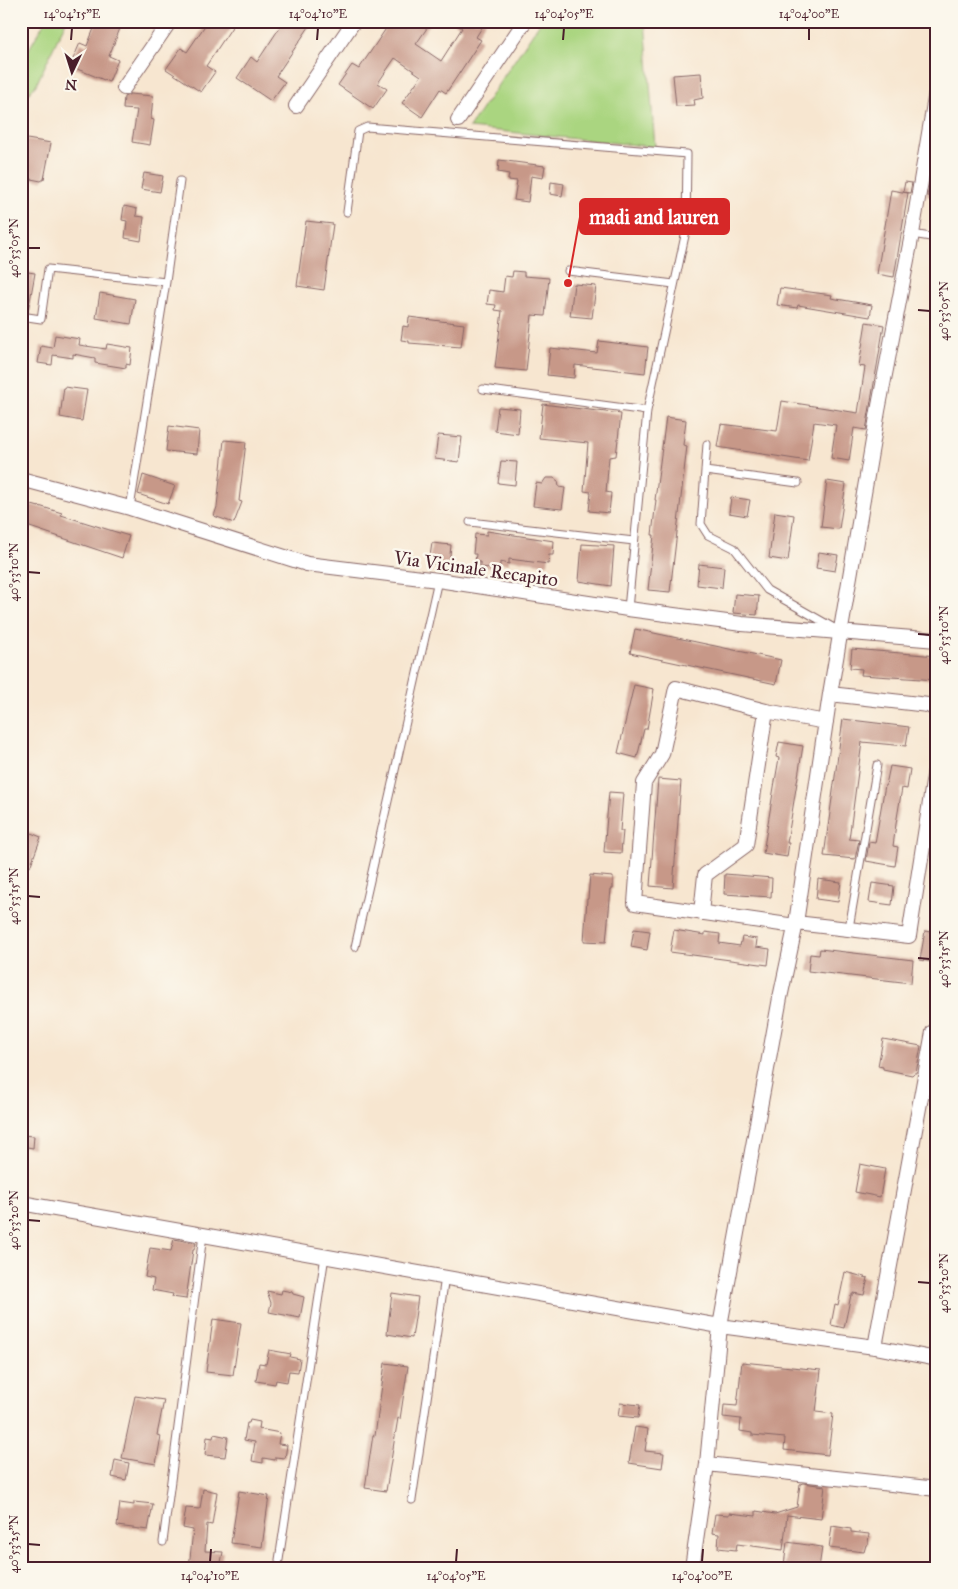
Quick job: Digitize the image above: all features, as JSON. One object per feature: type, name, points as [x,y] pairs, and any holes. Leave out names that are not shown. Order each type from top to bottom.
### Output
[{"type":"street","points":[[124,88],[170,21]]},
{"type":"street","points":[[296,106],[354,21]]},
{"type":"street","points":[[458,120],[525,21]]},
{"type":"street","points":[[692,1568],[707,1464],[720,1326],[766,1072],[796,924],[830,694],[878,411],[912,234],[937,86]]},
{"type":"street","name":"Via Vicinale Recapito","points":[[21,479],[130,508],[307,564],[438,580],[742,624],[937,640]]},
{"type":"street","points":[[826,722],[766,711],[676,688],[662,754],[644,783],[635,903],[796,924],[849,928],[910,936],[937,757]]},
{"type":"street","points":[[830,694],[928,705],[937,710]]},
{"type":"street","points":[[701,912],[705,874],[746,844],[766,711]]},
{"type":"street","points":[[875,1347],[933,1032]]},
{"type":"street","points":[[21,1203],[720,1326],[875,1347],[937,1359]]},
{"type":"street","points":[[707,1464],[937,1489]]},
{"type":"lane","points":[[347,212],[358,131],[367,127],[686,154],[686,231],[648,411],[628,609]]},
{"type":"lane","points":[[130,508],[180,181]]},
{"type":"lane","points":[[912,234],[937,238]]},
{"type":"lane","points":[[21,316],[40,319],[48,269],[166,282]]},
{"type":"lane","points":[[568,271],[674,284]]},
{"type":"lane","points":[[483,389],[648,411]]},
{"type":"lane","points":[[707,444],[701,524],[708,536],[734,548],[766,590],[841,632]]},
{"type":"lane","points":[[705,471],[798,482]]},
{"type":"lane","points":[[470,522],[634,541]]},
{"type":"lane","points":[[355,947],[438,580]]},
{"type":"lane","points":[[849,928],[876,765]]},
{"type":"lane","points":[[163,1542],[203,1235]]},
{"type":"lane","points":[[278,1560],[325,1256]]},
{"type":"lane","points":[[412,1500],[444,1277]]},
{"type":"green space","points":[[45,21],[66,21],[36,85],[21,102],[21,63]]},
{"type":"green space","points":[[541,21],[645,21],[655,147],[469,128]]},
{"type":"building","points":[[97,21],[123,21],[109,56],[118,60],[109,82],[70,66],[80,43],[87,46]]},
{"type":"building","points":[[208,21],[236,21],[206,66],[215,72],[201,92],[166,69],[181,48],[187,52]]},
{"type":"building","points":[[284,21],[313,21],[276,76],[285,82],[271,101],[237,78],[251,57],[257,62]]},
{"type":"building","points":[[391,21],[432,21],[416,44],[441,61],[462,28],[452,21],[486,21],[476,37],[481,40],[446,93],[440,89],[422,117],[402,103],[421,76],[395,58],[378,83],[387,89],[373,109],[338,85],[352,65],[359,69]]},
{"type":"building","points":[[701,73],[703,98],[694,100],[695,105],[676,106],[673,75]]},
{"type":"building","points":[[130,94],[153,96],[151,119],[154,120],[150,145],[132,142],[137,110],[123,109],[124,97]]},
{"type":"building","points":[[21,138],[51,143],[44,179],[41,181],[21,177]]},
{"type":"building","points":[[499,160],[545,166],[543,178],[531,176],[528,202],[514,200],[517,181],[508,180],[509,174],[498,172]]},
{"type":"building","points":[[144,173],[163,176],[160,192],[141,189]]},
{"type":"building","points":[[551,182],[564,184],[562,196],[550,194]]},
{"type":"building","points":[[905,182],[912,183],[910,193],[903,192]]},
{"type":"building","points":[[929,186],[937,187],[937,198],[927,196]]},
{"type":"building","points":[[891,190],[908,193],[894,277],[877,274]]},
{"type":"building","points":[[124,206],[137,209],[136,216],[144,217],[141,241],[125,238],[127,221],[122,220]]},
{"type":"building","points":[[306,221],[333,224],[324,290],[297,286]]},
{"type":"building","points":[[21,271],[35,273],[28,312],[21,311]]},
{"type":"building","points":[[513,271],[524,272],[524,276],[549,278],[545,316],[532,315],[526,371],[495,368],[502,311],[495,310],[496,305],[487,304],[489,290],[503,292],[505,276],[512,277]]},
{"type":"building","points":[[574,284],[596,286],[592,318],[570,316]]},
{"type":"building","points":[[780,288],[832,295],[831,298],[872,305],[870,317],[798,305],[797,308],[777,305]]},
{"type":"building","points":[[100,293],[135,299],[131,324],[96,318]]},
{"type":"building","points":[[409,317],[464,324],[461,347],[409,343],[409,341],[401,340],[403,326],[408,327]]},
{"type":"building","points":[[866,322],[884,325],[866,430],[854,428],[849,461],[831,458],[836,425],[814,422],[808,461],[717,447],[721,424],[777,431],[782,401],[858,413],[865,367],[859,366]]},
{"type":"building","points":[[55,335],[80,339],[79,345],[106,349],[107,344],[132,348],[130,365],[126,364],[126,368],[95,363],[95,358],[73,354],[73,358],[53,355],[52,365],[38,363],[41,346],[53,348]]},
{"type":"building","points":[[599,341],[648,347],[645,373],[575,365],[574,378],[547,375],[550,348],[597,353]]},
{"type":"building","points":[[64,387],[87,390],[82,421],[60,417]]},
{"type":"building","points":[[543,404],[621,414],[616,456],[609,457],[606,492],[611,493],[609,513],[589,511],[591,492],[584,491],[588,443],[539,438]]},
{"type":"building","points":[[498,407],[520,409],[518,434],[495,431]]},
{"type":"building","points":[[666,417],[686,420],[683,445],[687,446],[670,592],[648,590],[654,535],[652,535],[655,500]]},
{"type":"building","points":[[169,426],[199,430],[197,454],[166,451]]},
{"type":"building","points":[[438,435],[462,437],[459,462],[435,459]]},
{"type":"building","points":[[224,440],[246,442],[239,501],[242,502],[234,523],[214,516],[217,507]]},
{"type":"building","points":[[501,461],[517,462],[515,485],[498,483]]},
{"type":"building","points":[[143,475],[175,486],[168,504],[138,494]]},
{"type":"building","points":[[546,478],[554,478],[558,481],[559,487],[565,488],[562,509],[533,506],[536,483],[542,484]]},
{"type":"building","points":[[827,481],[846,484],[839,529],[821,527]]},
{"type":"building","points":[[731,497],[750,500],[747,516],[729,513]]},
{"type":"building","points":[[21,502],[62,513],[61,515],[129,536],[122,558],[21,524]]},
{"type":"building","points":[[775,512],[794,515],[788,561],[769,558]]},
{"type":"building","points":[[487,531],[554,541],[553,555],[549,555],[548,564],[509,559],[509,564],[500,562],[500,569],[480,567],[480,562],[475,562],[476,554],[473,554],[475,534],[487,535]]},
{"type":"building","points":[[432,543],[451,545],[449,565],[429,563]]},
{"type":"building","points":[[582,544],[614,546],[611,586],[579,581]]},
{"type":"building","points":[[819,552],[838,555],[835,571],[816,568]]},
{"type":"building","points":[[699,564],[724,567],[722,588],[697,585]]},
{"type":"building","points":[[735,594],[759,596],[757,615],[733,613]]},
{"type":"building","points":[[635,629],[781,660],[776,684],[630,653]]},
{"type":"building","points":[[852,649],[937,656],[937,680],[861,675],[862,669],[850,668]]},
{"type":"building","points":[[634,685],[654,689],[647,729],[644,729],[637,758],[618,753]]},
{"type":"building","points":[[843,719],[909,727],[906,746],[862,742],[849,839],[859,840],[855,859],[824,856]]},
{"type":"building","points":[[779,742],[803,746],[787,843],[789,843],[787,857],[763,853],[779,758],[776,757]]},
{"type":"building","points":[[890,766],[910,769],[907,789],[902,788],[896,824],[893,846],[898,847],[895,866],[866,861],[869,842],[875,843]]},
{"type":"building","points":[[658,779],[681,781],[673,888],[650,886]]},
{"type":"building","points":[[609,792],[623,793],[620,831],[623,831],[621,853],[604,852]]},
{"type":"building","points":[[21,829],[41,837],[30,867],[21,864]]},
{"type":"building","points":[[725,874],[772,878],[771,897],[724,894]]},
{"type":"building","points":[[590,875],[613,877],[606,942],[584,941]]},
{"type":"building","points":[[818,879],[841,882],[838,902],[816,899]]},
{"type":"building","points":[[872,883],[894,886],[892,905],[869,902]]},
{"type":"building","points":[[634,929],[650,931],[647,950],[631,947]]},
{"type":"building","points":[[674,930],[705,935],[705,932],[720,934],[719,943],[740,946],[742,937],[757,939],[756,947],[770,949],[768,965],[670,952]]},
{"type":"building","points":[[925,931],[937,933],[937,963],[920,960]]},
{"type":"building","points":[[820,949],[913,960],[911,983],[808,971],[810,954],[819,955]]},
{"type":"building","points":[[883,1039],[921,1046],[916,1073],[912,1075],[883,1069],[883,1067],[878,1066]]},
{"type":"building","points":[[21,1135],[34,1136],[33,1148],[21,1146]]},
{"type":"building","points":[[860,1164],[885,1169],[880,1197],[855,1192]]},
{"type":"building","points":[[174,1239],[196,1243],[193,1250],[186,1299],[172,1297],[173,1294],[152,1290],[154,1279],[145,1277],[150,1248],[171,1251]]},
{"type":"building","points":[[845,1272],[868,1278],[864,1295],[853,1293],[851,1295],[844,1328],[831,1325],[835,1304],[838,1305]]},
{"type":"building","points":[[282,1290],[304,1297],[300,1318],[269,1312],[271,1303],[267,1291],[281,1294]]},
{"type":"building","points":[[392,1293],[418,1297],[412,1338],[387,1334]]},
{"type":"building","points":[[213,1319],[241,1323],[233,1375],[206,1372]]},
{"type":"building","points":[[269,1350],[291,1354],[290,1357],[300,1359],[298,1372],[289,1371],[287,1382],[276,1380],[275,1384],[256,1381],[259,1363],[266,1364]]},
{"type":"building","points":[[742,1362],[821,1370],[816,1412],[833,1414],[828,1455],[784,1450],[785,1438],[752,1435],[752,1433],[740,1431],[741,1419],[723,1417],[724,1405],[737,1406]]},
{"type":"building","points":[[385,1363],[408,1366],[386,1491],[365,1488],[373,1435],[375,1436]]},
{"type":"building","points":[[135,1396],[164,1400],[157,1435],[161,1436],[156,1464],[122,1458]]},
{"type":"building","points":[[620,1403],[640,1405],[638,1418],[618,1416]]},
{"type":"building","points":[[250,1420],[260,1422],[259,1429],[280,1433],[278,1444],[287,1445],[285,1458],[275,1457],[275,1460],[263,1458],[263,1463],[252,1461],[255,1442],[244,1440],[247,1423]]},
{"type":"building","points":[[635,1427],[648,1429],[645,1451],[664,1453],[662,1468],[629,1463]]},
{"type":"building","points":[[214,1434],[228,1437],[225,1457],[205,1455],[207,1437],[213,1438]]},
{"type":"building","points":[[115,1460],[129,1463],[126,1480],[112,1477]]},
{"type":"building","points":[[800,1484],[825,1486],[821,1519],[787,1515],[783,1550],[737,1544],[736,1550],[718,1548],[719,1534],[712,1533],[715,1514],[729,1515],[729,1513],[756,1516],[756,1511],[775,1514],[797,1507]]},
{"type":"building","points":[[203,1489],[217,1492],[212,1525],[207,1524],[205,1551],[223,1552],[220,1568],[189,1568],[193,1530],[183,1528],[186,1508],[200,1509]]},
{"type":"building","points":[[239,1491],[269,1496],[262,1547],[231,1543]]},
{"type":"building","points":[[134,1502],[153,1504],[148,1530],[117,1526],[120,1503],[134,1505]]},
{"type":"building","points":[[832,1526],[851,1529],[851,1532],[869,1534],[868,1544],[864,1552],[829,1548]]},
{"type":"building","points":[[787,1542],[822,1547],[819,1568],[784,1565]]},
{"type":"place","name":"madi and lauren","points":[[568,283]]}]
